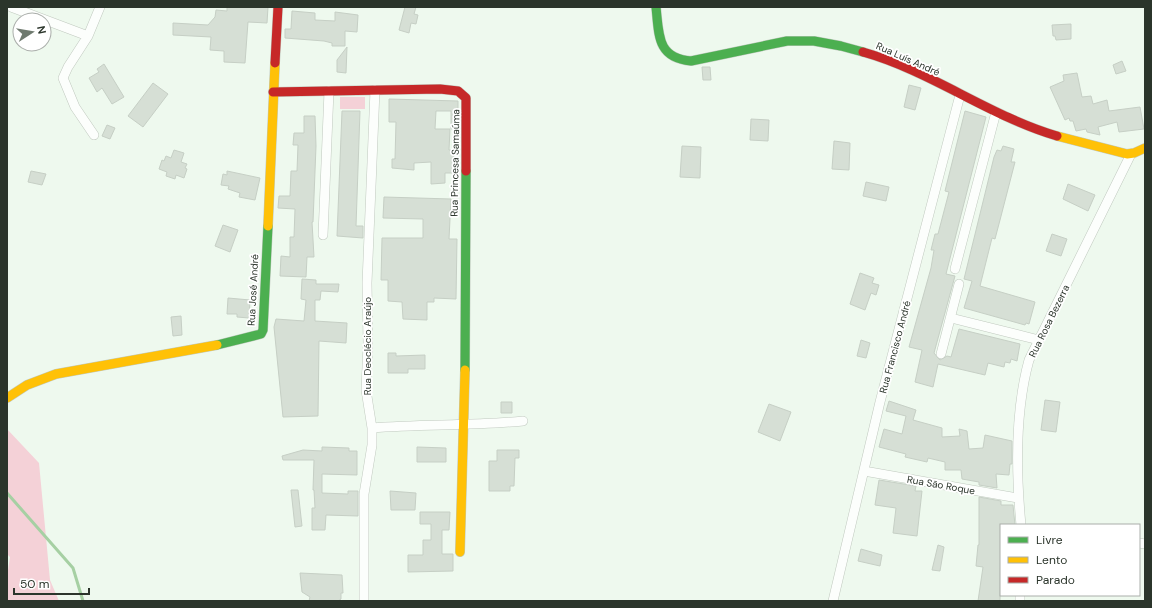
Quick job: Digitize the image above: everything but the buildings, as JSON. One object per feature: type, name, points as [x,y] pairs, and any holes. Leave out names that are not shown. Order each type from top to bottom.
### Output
[{"type":"street","points":[[10,7],[88,36]]},
{"type":"street","points":[[94,135],[75,107],[63,82],[64,75],[88,36],[100,7]]},
{"type":"street","name":"Rua José André","points":[[7,398],[34,382],[56,374],[233,342],[260,334],[262,330],[278,7]]},
{"type":"street","name":"Rua Luís André","points":[[656,7],[661,42],[664,50],[669,56],[683,61],[787,41],[803,40],[830,43],[865,52],[885,60],[996,112],[1051,134],[1131,154]]},
{"type":"street","name":"Rua Deoclécio Araújo","points":[[364,601],[364,494],[372,445],[372,428],[366,390],[367,283],[376,90]]},
{"type":"street","name":"Rua Princesa Samaúma","points":[[273,92],[450,90],[463,94],[466,98],[465,424]]},
{"type":"street","points":[[323,234],[329,91]]},
{"type":"street","name":"Rua Francisco André","points":[[833,601],[880,402],[960,94]]},
{"type":"street","points":[[955,269],[996,112]]},
{"type":"street","points":[[1131,154],[1145,148]]},
{"type":"street","name":"Rua Rosa Bezerra","points":[[1021,524],[1018,498],[1020,426],[1024,377],[1029,360],[1131,154]]},
{"type":"street","points":[[941,354],[959,284]]},
{"type":"street","points":[[951,318],[1038,340]]},
{"type":"street","points":[[372,428],[428,424],[523,421]]},
{"type":"street","points":[[460,552],[465,424]]},
{"type":"street","name":"Rua São Roque","points":[[864,471],[1018,498]]},
{"type":"shaded area","points":[[340,97],[365,97],[365,109],[340,109]]},
{"type":"shaded area","points":[[7,429],[39,463],[50,580],[59,601],[7,601],[7,577],[10,557],[7,554]]},
{"type":"waterway","points":[[7,493],[73,568],[83,601]]},
{"type":"traffic: fast","points":[[656,7],[659,36],[662,43],[666,50],[680,59],[691,61],[787,41],[814,41],[863,52]]},
{"type":"traffic: fast","points":[[465,370],[466,171]]},
{"type":"traffic: fast","points":[[217,345],[261,334],[263,330],[268,226]]},
{"type":"traffic: slow","points":[[268,226],[275,63]]},
{"type":"traffic: slow","points":[[1057,136],[1127,154],[1134,153],[1145,148]]},
{"type":"traffic: slow","points":[[7,398],[27,385],[56,374],[217,345]]},
{"type":"traffic: slow","points":[[460,552],[465,370]]},
{"type":"traffic: jam","points":[[275,63],[278,7]]},
{"type":"traffic: jam","points":[[863,52],[912,70],[1008,117],[1057,136]]},
{"type":"traffic: jam","points":[[273,92],[440,89],[458,91],[466,98],[466,171]]}]
